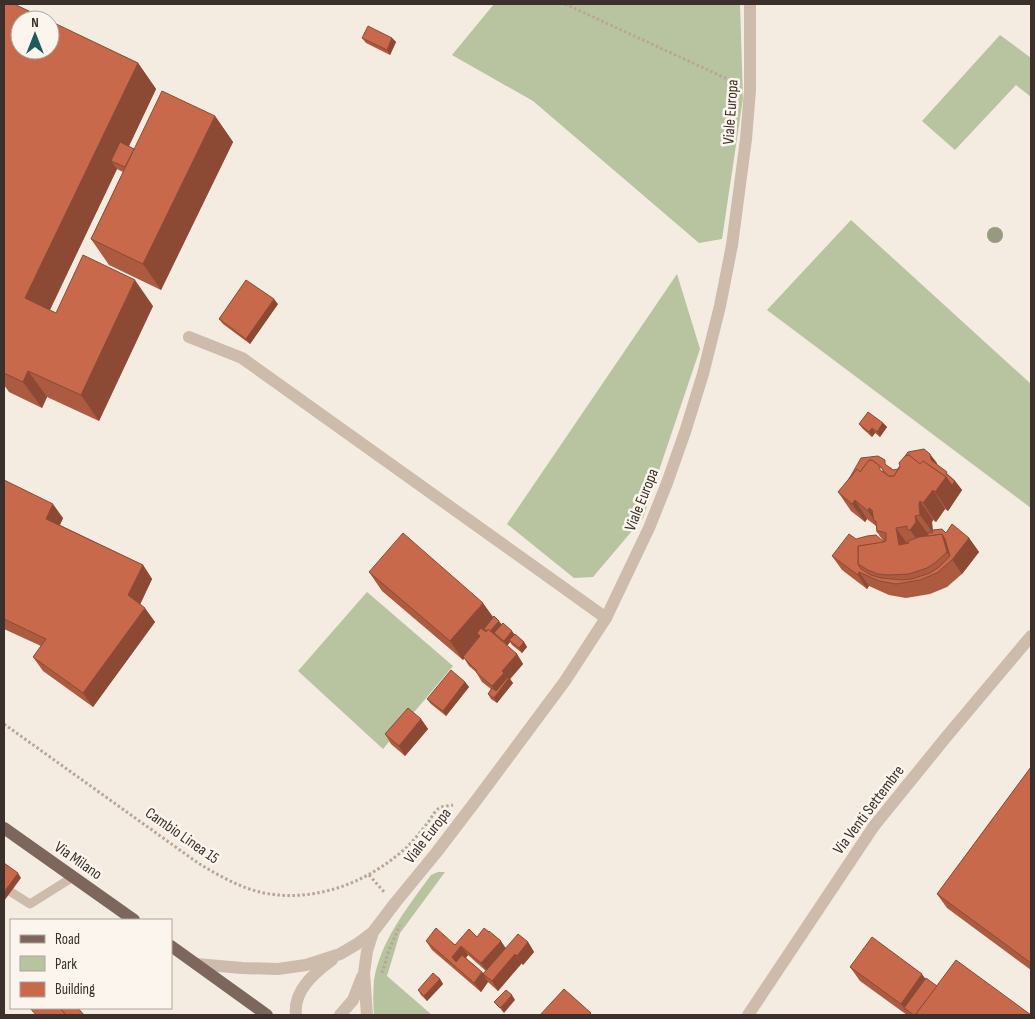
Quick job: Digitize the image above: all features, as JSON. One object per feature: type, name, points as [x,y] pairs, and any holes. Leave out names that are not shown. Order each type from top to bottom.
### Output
[{"type":"main road","name":"Via Milano","points":[[4,828],[133,919]]},
{"type":"main road","points":[[172,947],[267,1015]]},
{"type":"street","name":"Viale Europa","points":[[196,964],[278,969],[306,965],[340,954],[358,944],[373,932],[394,903],[436,853],[565,681],[606,618],[649,528],[667,484],[703,374],[720,306],[732,245],[746,138],[750,90],[750,4]]},
{"type":"street","points":[[189,337],[242,358],[606,618]]},
{"type":"street","name":"Via Venti Settembre","points":[[748,1015],[874,826],[1031,636]]},
{"type":"street","name":"Viale Europa","points":[[367,1015],[364,973],[367,951],[373,932]]},
{"type":"street","points":[[296,1015],[295,1007],[302,988],[315,973],[340,954]]},
{"type":"street","points":[[340,1015],[353,1000],[364,973]]},
{"type":"lane","points":[[11,892],[30,904],[73,877]]},
{"type":"path","points":[[565,4],[750,90]]},
{"type":"path","name":"Cambio Linea 15","points":[[4,724],[198,863],[218,876],[263,893],[308,894],[329,891],[351,883],[369,875],[399,854],[415,839],[438,809],[478,798]]},
{"type":"green space","points":[[494,4],[740,4],[743,98],[722,239],[699,243],[533,101],[452,55]]},
{"type":"green space","points":[[1000,35],[1031,58],[1031,97],[1016,85],[955,150],[922,121]]},
{"type":"green space","points":[[851,220],[1031,384],[1031,508],[767,310]]},
{"type":"green space","points":[[677,274],[700,349],[643,518],[593,577],[574,578],[507,524]]},
{"type":"green space","points":[[367,592],[453,666],[383,749],[298,671]]},
{"type":"green space","points":[[445,872],[400,933],[387,976],[432,1015],[374,1015],[374,980],[382,951],[396,925],[413,900],[431,875]]},
{"type":"building","points":[[4,4],[14,4],[27,10],[10,10],[10,60],[60,60],[60,26],[138,63],[25,298],[56,313],[83,255],[135,280],[81,395],[28,371],[23,382],[4,373]]},
{"type":"building","points":[[368,26],[392,38],[387,50],[362,38]]},
{"type":"building","points":[[162,91],[215,116],[143,264],[91,239]]},
{"type":"building","points":[[120,142],[134,149],[125,167],[111,161]]},
{"type":"building","points":[[246,280],[274,299],[246,339],[219,319]]},
{"type":"building","points":[[868,412],[883,423],[877,432],[872,428],[869,432],[859,424]]},
{"type":"building","points":[[924,449],[930,454],[931,460],[947,472],[946,474],[955,481],[952,485],[946,477],[923,461],[920,464],[909,455],[905,456],[908,452]]},
{"type":"building","points":[[909,455],[920,464],[923,461],[946,477],[935,492],[933,490],[923,503],[920,501],[920,515],[915,516],[916,522],[910,530],[907,530],[907,526],[896,528],[899,545],[909,543],[908,541],[919,537],[942,534],[947,552],[927,568],[909,574],[878,574],[858,564],[858,546],[886,541],[886,533],[877,532],[872,510],[869,508],[868,511],[855,500],[852,504],[838,492],[857,469],[860,472],[869,460],[880,466],[880,470],[889,476],[894,476],[900,466],[899,463],[905,456]]},
{"type":"building","points":[[878,456],[885,460],[885,464],[893,470],[898,469],[900,466],[894,476],[889,476],[880,466],[869,460],[860,472],[857,469],[849,479],[861,458]]},
{"type":"building","points":[[4,480],[53,504],[46,519],[143,565],[128,595],[145,608],[83,693],[33,657],[46,639],[4,619]]},
{"type":"building","points":[[952,524],[969,538],[952,560],[937,573],[920,580],[896,584],[879,581],[859,572],[858,575],[832,556],[849,534],[856,539],[876,535],[884,542],[858,546],[858,564],[861,569],[881,578],[912,579],[930,573],[950,556],[942,534],[928,536],[928,532],[932,533],[933,530],[942,529],[946,533]]},
{"type":"building","points":[[403,533],[483,603],[450,641],[369,572]]},
{"type":"building","points":[[494,616],[499,621],[490,631],[488,629],[487,631],[484,629]]},
{"type":"building","points":[[503,623],[512,631],[504,641],[494,633]]},
{"type":"building","points":[[481,628],[486,632],[488,629],[517,654],[492,686],[463,657],[480,636],[477,633]]},
{"type":"building","points":[[515,634],[524,642],[519,648],[509,640]]},
{"type":"building","points":[[451,670],[465,682],[443,711],[427,699]]},
{"type":"building","points":[[508,677],[494,698],[488,694],[492,688],[496,691]]},
{"type":"building","points":[[408,708],[421,719],[399,746],[385,734]]},
{"type":"building","points":[[1031,767],[1031,963],[937,894]]},
{"type":"building","points":[[4,863],[18,873],[4,892]]},
{"type":"building","points":[[436,928],[455,945],[469,929],[477,937],[484,928],[501,941],[481,963],[461,946],[452,957],[456,962],[462,955],[482,972],[474,983],[426,941]]},
{"type":"building","points":[[518,934],[528,942],[492,981],[483,974]]},
{"type":"building","points":[[872,937],[922,974],[901,1004],[850,967]]},
{"type":"building","points":[[956,960],[1031,1015],[915,1015]]},
{"type":"building","points":[[433,973],[440,979],[424,996],[418,990]]},
{"type":"building","points":[[926,978],[937,986],[914,1015],[904,1008]]},
{"type":"building","points":[[564,989],[591,1013],[589,1015],[540,1015]]},
{"type":"building","points":[[506,990],[512,995],[500,1008],[494,1002]]},
{"type":"building","points":[[31,1009],[61,1009],[66,1015],[36,1015]]},
{"type":"building","points":[[61,1009],[79,1009],[84,1015],[66,1015]]}]
